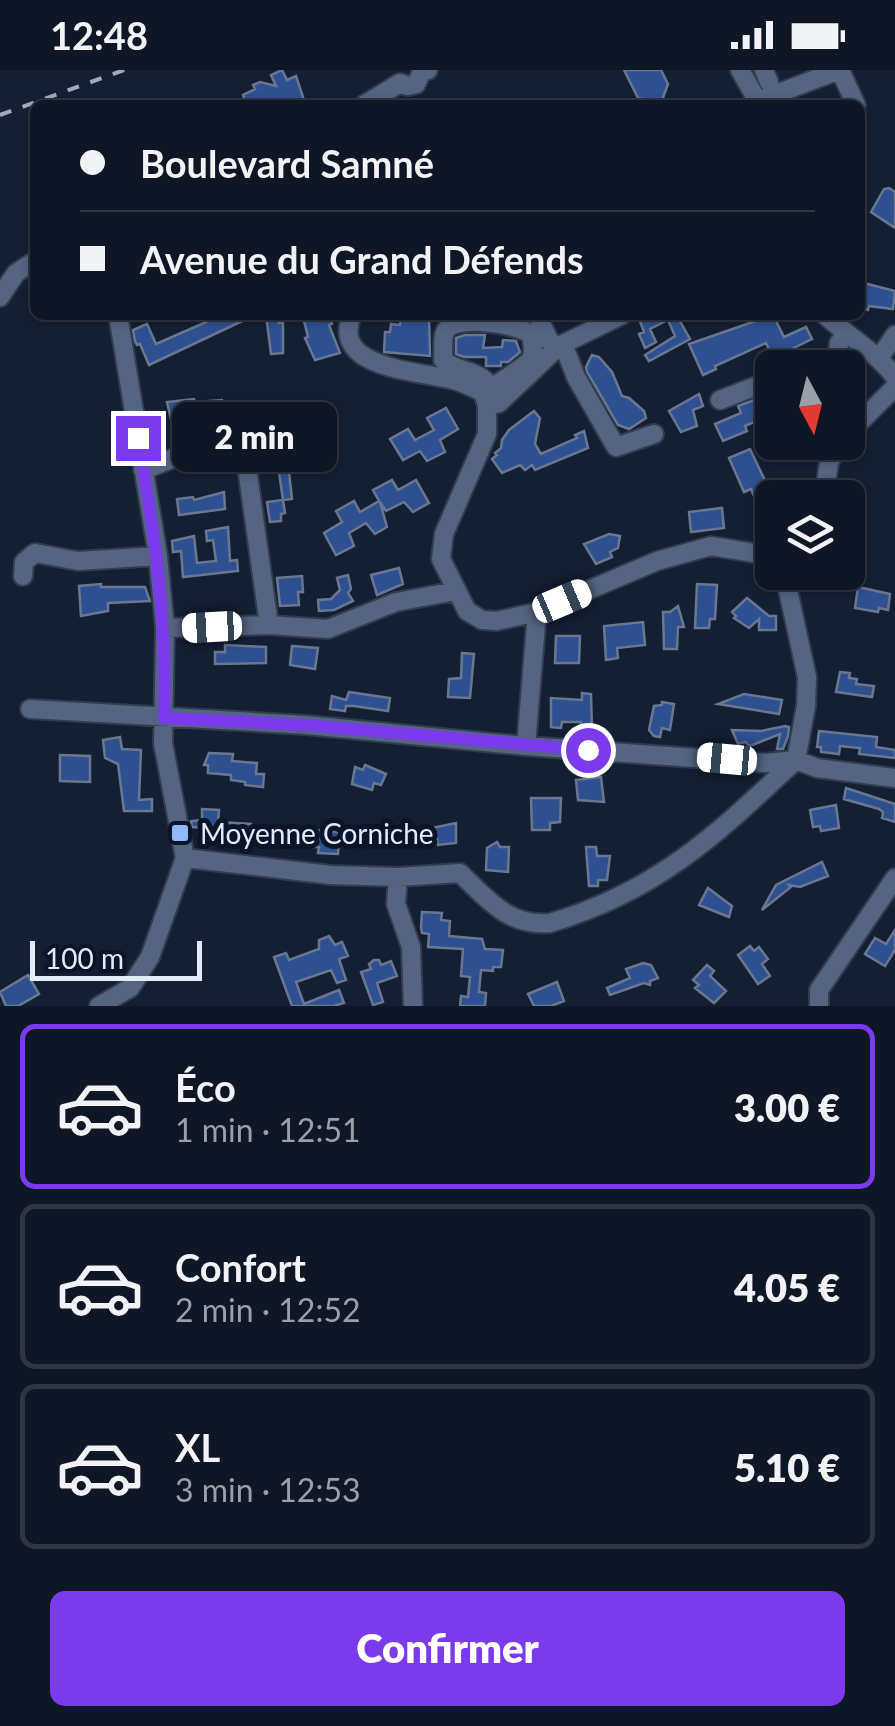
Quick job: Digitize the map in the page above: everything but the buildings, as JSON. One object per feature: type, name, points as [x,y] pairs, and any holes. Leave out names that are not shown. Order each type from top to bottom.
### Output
[{"type":"street","points":[[740,70],[757,100]]},
{"type":"street","points":[[766,100],[840,70],[854,100]]},
{"type":"street","points":[[373,100],[398,77],[412,86],[424,71]]},
{"type":"street","points":[[0,297],[16,273],[30,264]]},
{"type":"street","points":[[99,1006],[130,988],[150,956],[184,858],[164,743],[165,628],[158,556],[119,320]]},
{"type":"street","points":[[349,320],[350,341],[367,361],[452,380],[499,403],[561,345],[612,320]]},
{"type":"street","points":[[539,320],[550,342],[561,345],[616,447],[654,434]]},
{"type":"street","points":[[831,320],[880,357],[895,377]]},
{"type":"street","points":[[487,395],[529,362],[533,354],[531,334],[522,327],[501,324],[459,322],[448,326],[444,334],[444,360],[450,366],[480,374],[487,395],[487,434],[444,534],[442,559],[467,610],[482,620],[497,621],[537,612],[657,561],[711,546],[755,553]]},
{"type":"street","points":[[838,350],[846,334]]},
{"type":"street","points":[[880,357],[895,336]]},
{"type":"street","points":[[720,400],[755,387]]},
{"type":"street","points":[[865,417],[895,387]]},
{"type":"street","points":[[144,470],[242,432],[268,625]]},
{"type":"street","points":[[23,576],[24,562],[35,553],[78,561],[158,556]]},
{"type":"street","points":[[184,858],[331,875],[398,877],[460,872],[504,914],[530,923],[550,923],[665,873],[694,853],[796,760],[807,677],[788,590]]},
{"type":"street","points":[[165,628],[268,625],[328,629],[396,602],[456,591]]},
{"type":"street","points":[[526,746],[537,612]]},
{"type":"street","points":[[30,708],[306,725],[526,746],[766,762],[796,760],[818,768],[895,778]]},
{"type":"street","points":[[398,877],[396,904],[411,947],[413,1006]]},
{"type":"street","points":[[819,1006],[818,990],[895,878]]},
{"type":"railway","points":[[41,100],[124,70]]},
{"type":"railway","points":[[0,115],[30,104]]},
{"type":"place","name":"Moyenne Corniche","points":[[180,833]]},
{"type":"route","points":[[138,438],[160,572],[165,628],[164,718],[306,725],[588,750]]}]
